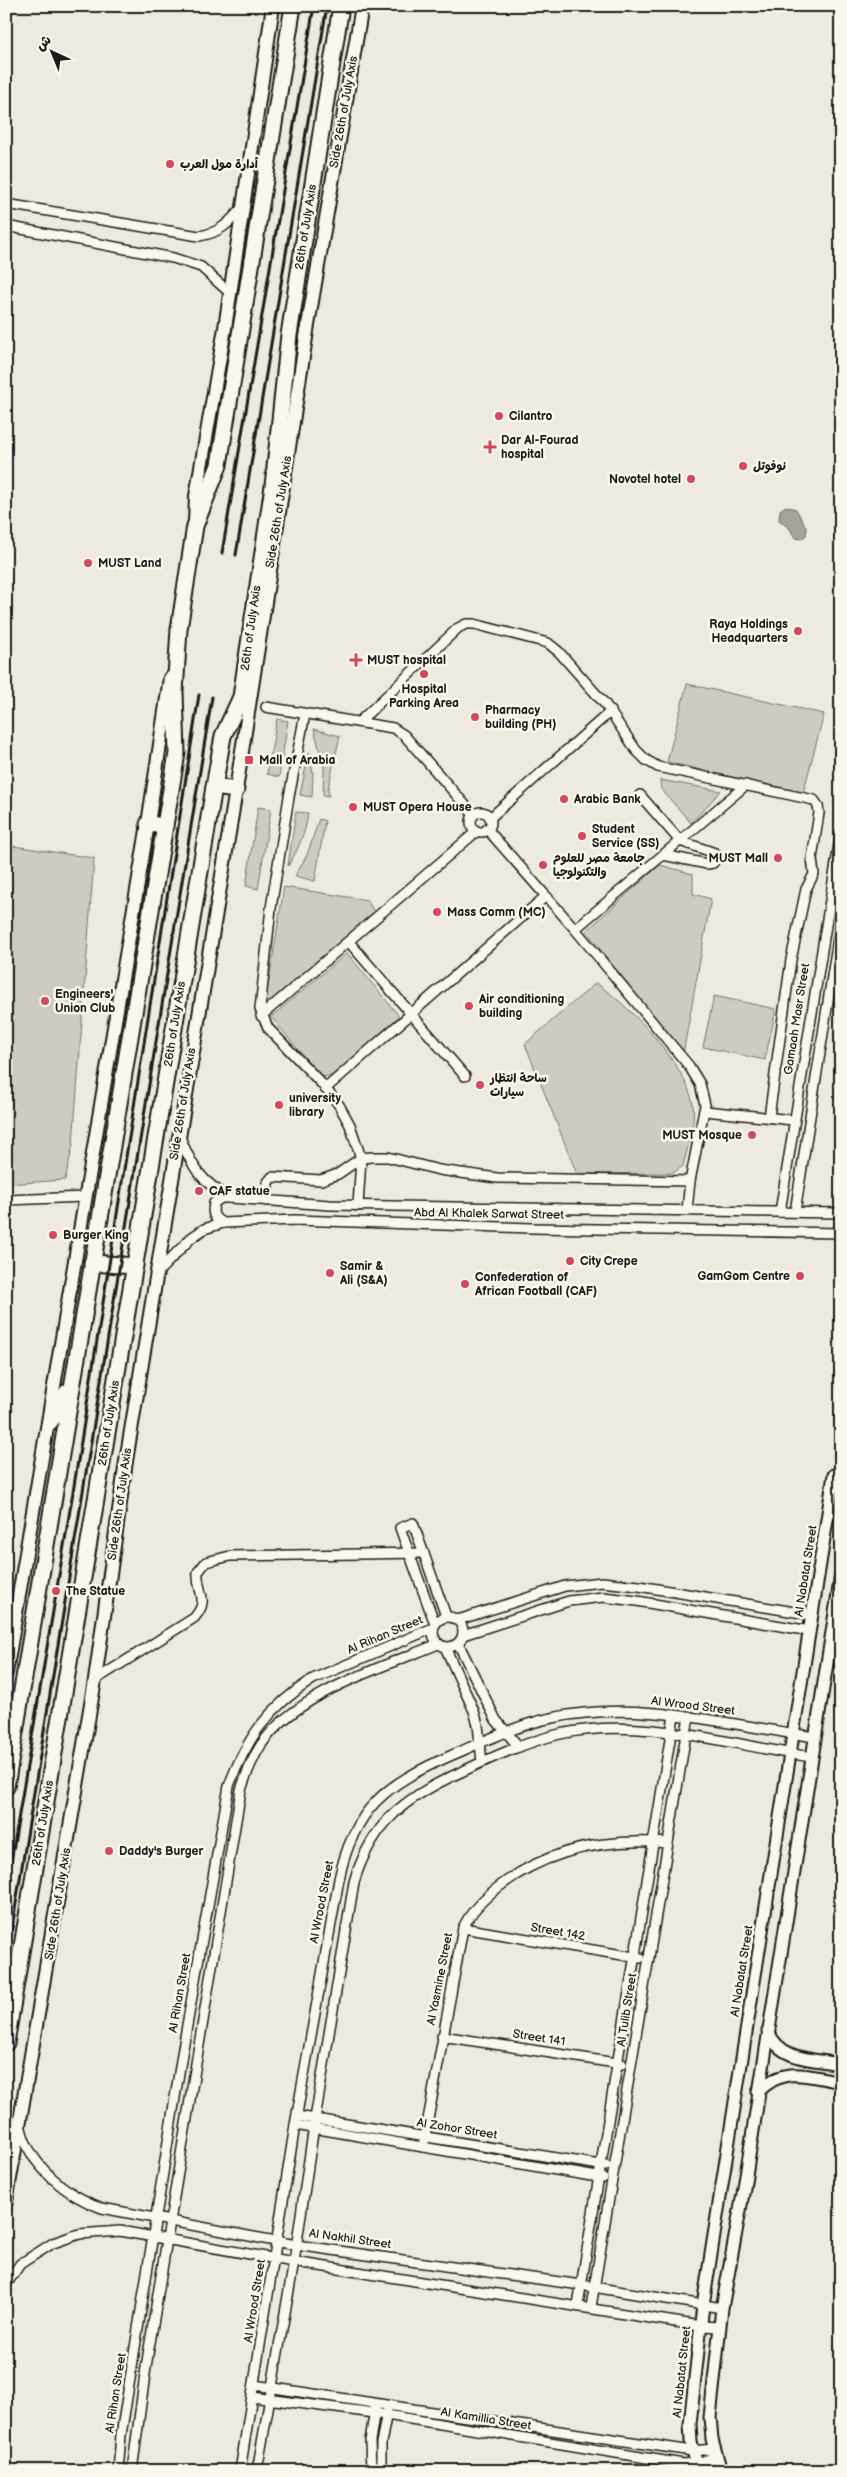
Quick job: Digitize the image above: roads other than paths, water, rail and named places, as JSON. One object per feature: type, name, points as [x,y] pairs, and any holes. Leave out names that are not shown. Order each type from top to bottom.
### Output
[{"type":"highway","points":[[6,1787],[71,1384],[177,753],[175,692],[179,629],[195,526],[219,465],[292,6]]},
{"type":"highway","name":"26th of July Axis","points":[[6,2043],[214,787],[223,736],[241,697],[265,563],[289,335],[341,6]]},
{"type":"highway","points":[[214,787],[236,790]]},
{"type":"highway","points":[[148,824],[165,826]]},
{"type":"highway","points":[[92,1263],[135,1266]]},
{"type":"highway","points":[[50,1422],[71,1384]]},
{"type":"main road","points":[[195,526],[196,496],[230,293],[273,6]]},
{"type":"main road","name":"Side 26th of July Axis","points":[[6,2202],[19,2119],[37,2030],[95,1680],[126,1461],[178,1132],[236,790],[265,563],[362,6]]},
{"type":"main road","points":[[6,1673],[50,1422],[85,1197],[179,629]]},
{"type":"street","points":[[6,204],[199,236],[208,235],[225,227],[242,208]]},
{"type":"street","points":[[6,226],[173,258],[201,267],[230,293]]},
{"type":"street","points":[[358,722],[466,624],[548,643],[559,652],[611,711],[636,750],[646,760],[658,767],[810,798],[818,806],[812,859],[814,874],[806,889],[791,960],[769,1117]]},
{"type":"street","points":[[266,707],[393,728],[404,735],[474,815]]},
{"type":"street","points":[[487,829],[490,818],[611,711]]},
{"type":"street","points":[[305,714],[271,908],[260,1003],[261,1016],[268,1028],[339,1105],[350,1125],[361,1158],[358,1206]]},
{"type":"street","points":[[575,930],[746,785]]},
{"type":"street","points":[[640,795],[680,841],[710,850],[716,858],[713,863],[707,864],[663,855]]},
{"type":"street","points":[[477,831],[471,822],[474,815],[481,812],[490,818]]},
{"type":"street","points":[[261,1016],[477,831],[487,829]]},
{"type":"street","points":[[487,829],[689,1066],[703,1091],[705,1111],[690,1181],[686,1210]]},
{"type":"street","name":"Gamaah Masr Street","points":[[780,1212],[793,1120],[841,832]]},
{"type":"street","points":[[325,1088],[546,896]]},
{"type":"street","points":[[795,1212],[841,918]]},
{"type":"street","points":[[349,942],[464,1076]]},
{"type":"street","points":[[705,1111],[793,1120]]},
{"type":"street","points":[[178,1132],[190,1162],[198,1174],[218,1191],[230,1198]]},
{"type":"street","points":[[267,1201],[268,1182],[272,1177],[321,1180],[338,1174],[361,1158],[388,1157],[439,1170],[497,1178],[690,1181]]},
{"type":"street","points":[[6,1200],[85,1197]]},
{"type":"street","points":[[224,1223],[216,1219],[212,1212],[214,1204],[221,1198],[230,1198]]},
{"type":"street","name":"Abd Al Khalek Sarwat Street","points":[[230,1198],[358,1206],[841,1213]]},
{"type":"street","name":"Abd Al Khalek Sarwat Street","points":[[156,1274],[191,1238],[204,1229],[224,1223],[295,1220],[532,1228],[841,1233]]},
{"type":"street","name":"Al Nabatat Street","points":[[697,2467],[692,2451],[690,2424],[703,2305],[812,1615],[838,1474]]},
{"type":"street","points":[[446,1616],[413,1523],[400,1528],[434,1626],[433,1637],[441,1645],[474,1711],[482,1762]]},
{"type":"street","points":[[95,1680],[194,1618],[200,1610],[203,1600],[198,1572],[206,1562],[230,1556],[424,1553]]},
{"type":"street","points":[[721,2471],[715,2452],[710,2417],[722,2308],[743,2194],[767,2030],[841,1575]]},
{"type":"street","points":[[458,1620],[565,1586],[613,1582],[812,1615]]},
{"type":"street","points":[[637,1601],[640,1586]]},
{"type":"street","points":[[441,1645],[452,1647],[461,1639],[569,1601],[603,1598],[637,1601],[810,1631]]},
{"type":"street","points":[[446,1616],[458,1620],[463,1627],[461,1639],[492,1713],[505,1732],[519,1747]]},
{"type":"street","points":[[434,1626],[446,1616]]},
{"type":"street","name":"Al Rihan Street","points":[[118,2471],[121,2435],[156,2218],[229,1786],[250,1737],[281,1702],[313,1679],[434,1626]]},
{"type":"street","name":"Al Rihan Street","points":[[132,2471],[146,2367],[240,1790],[248,1768],[261,1745],[291,1713],[322,1694],[441,1645]]},
{"type":"street","name":"Al Wrood Street","points":[[240,2471],[296,2121],[336,1893],[344,1855],[353,1833],[366,1813],[382,1795],[414,1772],[505,1732],[551,1718],[584,1713],[622,1711],[689,1716],[815,1736]]},
{"type":"street","name":"Al Tulib Street","points":[[578,2305],[674,1715]]},
{"type":"street","points":[[267,1716],[277,1726]]},
{"type":"street","name":"Al Tulib Street","points":[[590,2307],[689,1716]]},
{"type":"street","points":[[257,2471],[294,2262],[314,2124],[352,1897],[360,1861],[382,1824],[397,1809],[427,1788],[482,1762],[519,1747],[554,1736],[584,1730],[629,1729],[671,1732],[812,1757]]},
{"type":"street","name":"Al Yasmine Street","points":[[424,2147],[442,2036],[463,1928],[468,1918],[495,1889],[543,1860],[596,1844],[668,1843]]},
{"type":"street","points":[[336,1893],[352,1897]]},
{"type":"street","name":"Street 142","points":[[463,1928],[648,1959]]},
{"type":"street","points":[[330,1929],[346,1932]]},
{"type":"street","points":[[767,2030],[772,2043],[783,2052],[841,2064]]},
{"type":"street","name":"Street 141","points":[[442,2036],[631,2065]]},
{"type":"street","points":[[758,2092],[767,2083],[779,2076],[792,2073],[841,2082]]},
{"type":"street","name":"Al Nakhil Street","points":[[19,2119],[23,2140],[35,2158],[66,2190],[85,2202],[102,2208],[277,2241],[581,2285],[722,2308]]},
{"type":"street","name":"Al Zohor Street","points":[[296,2121],[424,2147],[612,2180]]},
{"type":"street","name":"Al Zohor Street","points":[[314,2124],[425,2137],[614,2167]]},
{"type":"street","points":[[6,2285],[20,2264],[40,2250],[66,2238],[106,2231],[167,2239],[294,2262],[578,2305],[701,2326],[720,2327]]},
{"type":"street","points":[[133,2365],[146,2367]]},
{"type":"street","name":"Al Kamillia Street","points":[[254,2384],[692,2451],[715,2452]]},
{"type":"street","name":"Al Kamillia Street","points":[[252,2397],[374,2413],[697,2467],[715,2452]]},
{"type":"street","points":[[371,2471],[370,2441],[376,2402]]},
{"type":"street","points":[[381,2471],[381,2443],[388,2403]]},
{"type":"street","points":[[121,2435],[135,2438]]},
{"type":"street","points":[[244,2447],[260,2451]]},
{"type":"railway","points":[[222,553],[314,6]]},
{"type":"railway","points":[[236,555],[327,6]]},
{"type":"railway","points":[[6,1892],[74,1486],[199,695]]},
{"type":"railway","points":[[6,1965],[212,697]]},
{"type":"place","name":"أدارة مول العرب","points":[[170,164]]},
{"type":"place","name":"Cilantro","points":[[499,416]]},
{"type":"place","name":"Dar Al-Fourad hospital","points":[[490,447]]},
{"type":"place","name":"نوفوتل","points":[[743,466]]},
{"type":"place","name":"Novotel hotel","points":[[691,479]]},
{"type":"place","name":"MUST Land","points":[[88,563]]},
{"type":"place","name":"Raya Holdings Headquarters","points":[[798,631]]},
{"type":"place","name":"MUST hospital","points":[[356,660]]},
{"type":"place","name":"Hospital Parking Area","points":[[424,674]]},
{"type":"place","name":"Pharmacy building (PH)","points":[[475,717]]},
{"type":"place","name":"Mall of Arabia","points":[[249,760]]},
{"type":"place","name":"Arabic Bank","points":[[564,799]]},
{"type":"place","name":"MUST Opera House","points":[[353,807]]},
{"type":"place","name":"Student Service (SS)","points":[[582,836]]},
{"type":"place","name":"MUST Mall","points":[[778,858]]},
{"type":"place","name":"جامعة مصر للعلوم والتكنولوجيا","points":[[543,865]]},
{"type":"place","name":"Mass Comm (MC)","points":[[437,912]]},
{"type":"place","name":"Engineers' Union Club","points":[[45,1001]]},
{"type":"place","name":"Air conditioning building","points":[[469,1006]]},
{"type":"place","name":"ساحة انتظار سيارات","points":[[480,1085]]},
{"type":"place","name":"university library","points":[[279,1105]]},
{"type":"place","name":"MUST Mosque","points":[[752,1135]]},
{"type":"place","name":"CAF statue","points":[[199,1191]]},
{"type":"place","name":"Burger King","points":[[53,1235]]},
{"type":"place","name":"City Crepe","points":[[570,1261]]},
{"type":"place","name":"Samir & Ali (S&A)","points":[[330,1273]]},
{"type":"place","name":"GamGom Centre","points":[[800,1276]]},
{"type":"place","name":"Confederation of African Football (CAF)","points":[[465,1284]]},
{"type":"place","name":"The Statue","points":[[56,1591]]},
{"type":"place","name":"Daddy's Burger","points":[[109,1851]]}]
